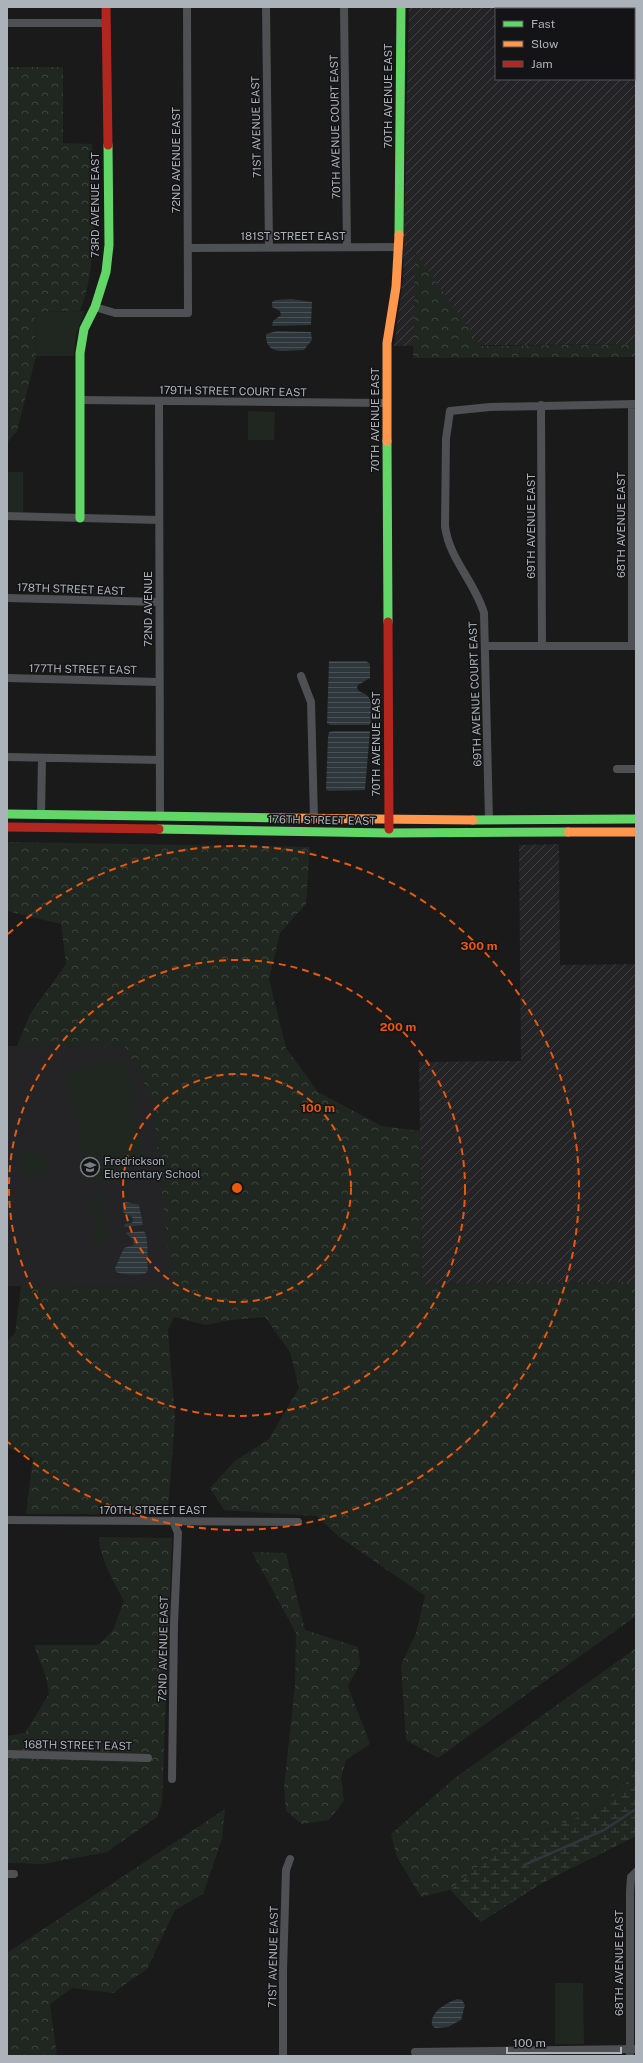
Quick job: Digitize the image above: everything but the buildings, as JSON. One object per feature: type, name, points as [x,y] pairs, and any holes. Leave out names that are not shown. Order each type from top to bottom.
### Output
[{"type":"street","name":"73RD AVENUE EAST","points":[[80,518],[81,341],[84,329],[95,307],[106,272],[109,246],[106,7]]},
{"type":"street","name":"72ND AVENUE EAST","points":[[95,307],[115,313],[188,313],[187,7]]},
{"type":"street","name":"71ST AVENUE EAST","points":[[266,7],[269,247]]},
{"type":"street","name":"70TH AVENUE COURT EAST","points":[[344,7],[347,247]]},
{"type":"street","name":"70TH AVENUE EAST","points":[[389,833],[386,403],[387,342],[396,287],[399,247],[401,7]]},
{"type":"street","points":[[7,23],[106,23]]},
{"type":"street","name":"181ST STREET EAST","points":[[188,248],[399,247]]},
{"type":"street","name":"179TH STREET COURT EAST","points":[[80,400],[386,403]]},
{"type":"street","name":"72ND AVENUE","points":[[159,401],[160,817]]},
{"type":"street","points":[[541,405],[634,404]]},
{"type":"street","name":"68TH AVENUE EAST","points":[[634,404],[634,646]]},
{"type":"street","name":"69TH AVENUE COURT EAST","points":[[489,820],[486,646],[484,613],[481,602],[453,555],[446,539],[446,439],[450,410],[541,405]]},
{"type":"street","name":"69TH AVENUE EAST","points":[[541,405],[542,646]]},
{"type":"street","points":[[7,516],[159,520]]},
{"type":"street","name":"178TH STREET EAST","points":[[7,598],[159,602]]},
{"type":"street","points":[[486,646],[634,646]]},
{"type":"street","points":[[301,676],[311,702],[314,819]]},
{"type":"street","name":"177TH STREET EAST","points":[[7,678],[159,682]]},
{"type":"street","points":[[7,757],[160,760]]},
{"type":"street","points":[[41,814],[42,758]]},
{"type":"street","points":[[617,769],[636,769]]},
{"type":"street","name":"176TH STREET EAST","points":[[7,814],[389,820],[636,819]]},
{"type":"street","name":"176TH STREET EAST","points":[[7,827],[389,833],[636,832]]},
{"type":"street","name":"170TH STREET EAST","points":[[7,1520],[298,1522]]},
{"type":"street","name":"72ND AVENUE EAST","points":[[172,1779],[174,1603],[178,1533],[173,1521]]},
{"type":"street","name":"168TH STREET EAST","points":[[7,1754],[148,1758]]},
{"type":"street","name":"71ST AVENUE EAST","points":[[283,2056],[283,1971],[286,1870],[290,1859]]},
{"type":"street","name":"68TH AVENUE EAST","points":[[632,2051],[630,1892],[631,1877],[636,1872]]},
{"type":"street","points":[[415,2052],[632,2051]]},
{"type":"shaded area","points":[[409,7],[636,7],[636,344],[394,346],[403,280]]},
{"type":"shaded area","points":[[291,299],[312,302],[311,325],[272,326],[273,321],[281,315],[280,311],[272,307],[272,302],[275,300]]},
{"type":"shaded area","points":[[277,331],[311,332],[312,340],[304,350],[278,351],[269,346],[266,334]]},
{"type":"shaded area","points":[[329,661],[366,661],[370,664],[370,678],[358,685],[357,688],[359,691],[368,696],[371,702],[371,722],[369,725],[330,725],[327,723]]},
{"type":"shaded area","points":[[370,731],[365,790],[328,791],[326,789],[328,737],[329,732]]},
{"type":"shaded area","points":[[559,844],[560,965],[636,964],[636,1282],[422,1284],[419,1062],[521,1061],[519,845]]},
{"type":"shaded area","name":"Fredrickson Elementary School","points":[[7,1046],[174,1047],[172,1287],[7,1286]]},
{"type":"shaded area","points":[[126,1202],[139,1205],[143,1225],[124,1227],[125,1224],[132,1223],[133,1218],[123,1212],[123,1204]]},
{"type":"shaded area","points":[[144,1231],[146,1234],[148,1270],[145,1274],[134,1275],[116,1272],[115,1268],[124,1248],[134,1245],[133,1239],[125,1233]]},
{"type":"shaded area","points":[[457,1999],[462,2000],[465,2005],[461,2020],[448,2027],[435,2028],[432,2025],[432,2020],[436,2012],[444,2005]]},
{"type":"green space","points":[[7,67],[63,67],[63,143],[92,144],[94,229],[90,271],[86,292],[80,311],[35,312],[36,356],[17,431],[7,443]]},
{"type":"green space","points":[[415,252],[481,346],[636,344],[636,357],[413,358]]},
{"type":"green space","points":[[85,311],[76,334],[74,356],[36,356],[35,312]]},
{"type":"green space","points":[[248,411],[275,412],[274,440],[248,440]]},
{"type":"green space","points":[[7,472],[23,472],[23,512],[7,512]]},
{"type":"green space","points":[[7,842],[310,847],[306,904],[280,933],[269,979],[286,1048],[318,1092],[382,1126],[420,1131],[422,1284],[636,1282],[636,1616],[438,1758],[406,1740],[401,1665],[416,1633],[425,1596],[338,1536],[317,1516],[224,1510],[210,1488],[235,1461],[269,1439],[299,1388],[290,1352],[265,1317],[231,1320],[205,1325],[174,1317],[168,1330],[175,1418],[168,1510],[159,1514],[26,1514],[33,1458],[7,1447],[7,1342],[15,1333],[21,1286],[172,1287],[152,1098],[125,1047],[17,1046],[30,1014],[66,964],[61,924],[7,911]]},
{"type":"green space","points":[[92,1063],[128,1064],[137,1097],[134,1113],[145,1155],[118,1182],[111,1184],[90,1180],[79,1137],[81,1136],[81,1132],[64,1079],[68,1071]]},
{"type":"green space","points":[[21,1152],[43,1153],[53,1171],[31,1178],[21,1177]]},
{"type":"green space","points":[[101,1192],[109,1232],[104,1246],[92,1243],[95,1225],[88,1195]]},
{"type":"green space","points":[[99,1537],[172,1538],[162,1803],[157,1817],[107,1852],[43,1864],[7,1863],[7,1736],[25,1733],[49,1694],[46,1677],[34,1645],[98,1645],[113,1630],[124,1601],[105,1562]]},
{"type":"green space","points":[[252,1552],[286,1553],[305,1630],[358,1647],[360,1664],[348,1686],[370,1744],[346,1760],[341,1778],[344,1801],[329,1820],[302,1824],[286,1811],[284,1787],[295,1685],[296,1633]]},
{"type":"green space","points":[[636,1648],[636,1769],[630,1779],[609,1800],[581,1816],[502,1847],[450,1890],[421,1897],[397,1857],[391,1834],[455,1778]]},
{"type":"green space","points":[[636,1769],[636,1836],[542,1883],[481,1922],[450,1890],[502,1847],[581,1816],[609,1800],[630,1779]]},
{"type":"green space","points":[[225,1809],[222,1839],[203,1894],[175,1910],[147,1969],[113,1993],[72,1988],[50,2004],[57,2056],[7,2056],[7,1953]]},
{"type":"green space","points":[[555,1983],[583,1983],[584,2044],[555,2044]]},
{"type":"waterway","points":[[524,1865],[604,1830],[636,1809]]},
{"type":"traffic: fast","points":[[399,235],[401,7]]},
{"type":"traffic: fast","points":[[80,518],[80,353],[84,329],[95,307],[106,272],[109,245],[108,145]]},
{"type":"traffic: fast","points":[[387,441],[388,622]]},
{"type":"traffic: fast","points":[[7,814],[282,818]]},
{"type":"traffic: fast","points":[[473,820],[636,819]]},
{"type":"traffic: fast","points":[[159,829],[389,833],[568,832]]},
{"type":"traffic: slow","points":[[387,441],[387,343],[396,287],[399,235]]},
{"type":"traffic: slow","points":[[282,818],[473,820]]},
{"type":"traffic: slow","points":[[568,832],[636,832]]},
{"type":"traffic: jam","points":[[106,7],[108,145]]},
{"type":"traffic: jam","points":[[388,622],[389,829]]},
{"type":"traffic: jam","points":[[7,827],[159,829]]},
{"type":"place","name":"Fredrickson Elementary School","points":[[90,1167]]}]
